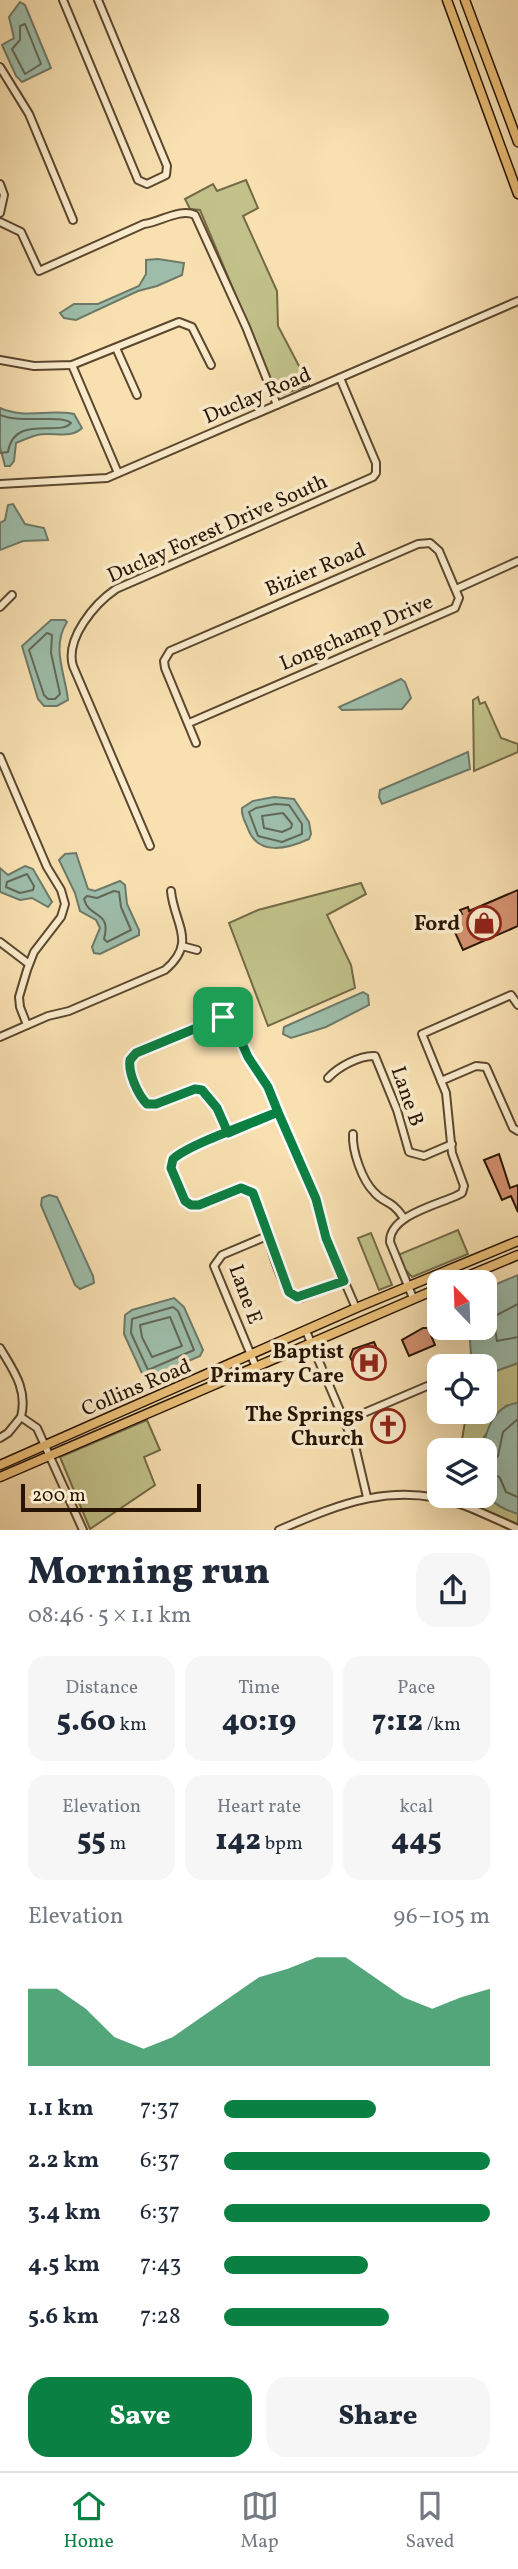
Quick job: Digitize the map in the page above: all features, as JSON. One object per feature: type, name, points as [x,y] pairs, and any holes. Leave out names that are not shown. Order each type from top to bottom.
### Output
[{"type":"main road","points":[[447,0],[518,194]]},
{"type":"main road","points":[[465,0],[518,142]]},
{"type":"main road","name":"Collins Road","points":[[0,1465],[356,1308],[518,1241]]},
{"type":"main road","points":[[482,1270],[518,1255]]},
{"type":"main road","name":"Collins Road","points":[[0,1477],[427,1292]]},
{"type":"street","points":[[63,0],[138,180],[147,184],[166,175],[167,166],[98,0]]},
{"type":"street","points":[[0,67],[29,114],[73,220]]},
{"type":"street","points":[[477,82],[493,76]]},
{"type":"street","points":[[0,184],[4,195],[0,213]]},
{"type":"street","points":[[0,222],[21,233],[38,271],[144,224],[156,223],[181,213],[195,215],[246,327],[277,405]]},
{"type":"street","name":"Duclay Road","points":[[0,484],[94,480],[118,473],[518,301]]},
{"type":"street","points":[[0,360],[34,366],[72,365],[179,323],[192,327],[211,365]]},
{"type":"street","points":[[116,348],[137,395]]},
{"type":"street","points":[[72,365],[118,473]]},
{"type":"street","name":"Duclay Forest Drive South","points":[[150,846],[73,666],[72,644],[100,602],[116,589],[368,480],[376,473],[376,463],[340,379]]},
{"type":"street","name":"Bizier Road","points":[[189,723],[165,668],[167,656],[175,649],[418,544],[430,542],[439,551],[456,589]]},
{"type":"street","name":"Longchamp Drive","points":[[189,723],[452,610],[459,601],[456,589],[518,561]]},
{"type":"street","points":[[0,607],[12,595]]},
{"type":"street","points":[[189,723],[197,743]]},
{"type":"street","points":[[0,757],[65,904],[61,917],[41,940],[29,964],[19,997],[27,1025]]},
{"type":"street","points":[[0,1037],[165,970],[179,955],[183,936],[172,906],[171,891]]},
{"type":"street","points":[[0,942],[29,964]]},
{"type":"street","points":[[182,946],[197,950]]},
{"type":"street","points":[[441,1081],[422,1037],[424,1032],[511,995],[518,1005]]},
{"type":"street","points":[[228,1133],[217,1108],[202,1090],[191,1090],[156,1104],[144,1101],[128,1064],[136,1053],[219,1018],[227,1018],[234,1025],[248,1057],[268,1087],[316,1199],[326,1238],[356,1308]]},
{"type":"street","name":"Lane B","points":[[328,1078],[335,1070],[374,1056],[397,1110],[410,1152],[424,1156],[452,1144]]},
{"type":"street","name":"Lane B","points":[[403,1217],[458,1195],[464,1186],[452,1153],[449,1108],[441,1081],[476,1066],[486,1067],[513,1128],[518,1131]]},
{"type":"street","points":[[278,1112],[179,1154],[173,1159],[171,1168],[185,1201],[191,1205],[199,1205],[237,1189],[249,1190],[260,1209],[267,1236],[292,1296],[306,1296],[344,1281]]},
{"type":"street","points":[[353,1134],[352,1146],[372,1191],[394,1204],[403,1217],[390,1237],[413,1298]]},
{"type":"street","name":"Lane E","points":[[256,1367],[214,1266],[222,1255],[267,1236]]},
{"type":"street","points":[[306,1331],[357,1452],[367,1497]]},
{"type":"street","points":[[0,1348],[21,1385],[24,1403],[21,1417],[8,1433],[0,1438]]},
{"type":"street","points":[[345,1422],[427,1386]]},
{"type":"street","points":[[135,1406],[160,1408]]},
{"type":"street","points":[[21,1417],[37,1428],[83,1530]]},
{"type":"street","points":[[279,1530],[338,1504],[367,1497],[413,1495],[463,1505],[518,1529]]},
{"type":"green space","points":[[246,180],[258,208],[243,216],[277,291],[278,326],[309,385],[278,396],[200,210],[190,209],[185,199],[213,184],[217,191]]},
{"type":"green space","points":[[478,697],[480,704],[485,702],[501,738],[518,744],[518,752],[474,771],[473,700]]},
{"type":"green space","points":[[361,883],[366,894],[327,915],[351,965],[355,988],[268,1026],[229,923],[258,910]]},
{"type":"green space","points":[[458,1230],[468,1254],[412,1277],[403,1267],[398,1255]]},
{"type":"green space","points":[[371,1233],[392,1285],[379,1290],[358,1238]]},
{"type":"green space","points":[[518,1363],[518,1403],[506,1406],[497,1419],[497,1371]]},
{"type":"green space","points":[[147,1420],[160,1450],[144,1457],[155,1485],[90,1529],[60,1457]]},
{"type":"green space","points":[[465,1424],[493,1424],[484,1438],[462,1438]]},
{"type":"green space","points":[[497,1502],[518,1514],[518,1524],[479,1508],[497,1508]]},
{"type":"water","points":[[20,2],[25,5],[51,68],[22,82],[16,76],[2,45],[14,38],[9,17]]},
{"type":"water","points":[[146,260],[184,263],[182,275],[138,291],[76,320],[64,318],[60,313],[74,304],[98,304],[139,286],[146,274]]},
{"type":"water","points":[[0,408],[18,413],[74,414],[82,428],[72,434],[43,434],[16,443],[14,461],[10,466],[5,466],[0,447]]},
{"type":"water","points":[[13,504],[25,524],[44,528],[48,540],[23,541],[0,550],[0,523],[5,520],[8,505]]},
{"type":"water","points":[[51,620],[67,622],[62,631],[59,651],[68,700],[57,706],[44,706],[38,699],[22,646]]},
{"type":"water","points":[[401,679],[405,682],[411,698],[402,709],[342,710],[339,707]]},
{"type":"water","points":[[468,752],[470,769],[382,804],[380,790]]},
{"type":"water","points":[[274,797],[294,799],[309,822],[309,839],[274,848],[266,847],[253,838],[242,808],[253,801]]},
{"type":"water","points":[[76,853],[88,889],[95,891],[120,881],[125,885],[127,904],[139,930],[139,935],[100,954],[94,953],[92,947],[100,928],[96,920],[80,911],[75,893],[59,860],[65,854]]},
{"type":"water","points":[[25,866],[33,869],[52,902],[48,907],[32,898],[20,900],[0,892],[0,868],[8,875]]},
{"type":"water","points":[[363,992],[368,995],[369,1005],[326,1027],[291,1038],[283,1034],[284,1027]]},
{"type":"water","points":[[49,1195],[57,1197],[93,1276],[94,1283],[80,1289],[75,1285],[41,1205],[42,1198]]},
{"type":"water","points":[[518,1275],[518,1363],[497,1371],[497,1354],[471,1354],[470,1340],[497,1340],[497,1284]]},
{"type":"water","points":[[174,1298],[184,1307],[203,1350],[200,1356],[145,1380],[124,1334],[125,1315],[132,1310]]},
{"type":"water","points":[[518,1403],[518,1514],[497,1504],[497,1438],[486,1438],[491,1424],[497,1424],[497,1414],[505,1407]]},
{"type":"building","name":"Ford","points":[[518,890],[518,926],[463,950],[449,919],[462,914],[460,910],[468,907],[469,911]]},
{"type":"building","points":[[499,1154],[510,1188],[518,1185],[518,1212],[511,1196],[502,1200],[484,1160]]},
{"type":"building","points":[[427,1328],[427,1340],[433,1340],[435,1345],[409,1356],[402,1340]]},
{"type":"building","name":"Baptist Primary Care","points":[[374,1342],[385,1367],[361,1378],[350,1357],[353,1349]]},
{"type":"place","name":"Ford","points":[[484,923]]},
{"type":"place","name":"Baptist Primary Care","points":[[369,1363]]},
{"type":"place","name":"The Springs Church","points":[[388,1426]]},
{"type":"route","points":[[223,1017],[136,1053],[128,1064],[147,1104],[156,1104],[195,1089],[202,1090],[217,1108],[228,1133],[278,1112],[316,1199],[326,1238],[344,1281],[301,1298],[292,1296],[289,1292],[253,1193],[241,1188],[199,1205],[191,1205],[185,1201],[171,1168],[173,1159],[179,1154],[278,1112],[268,1087],[248,1057],[234,1025],[223,1017]]}]
